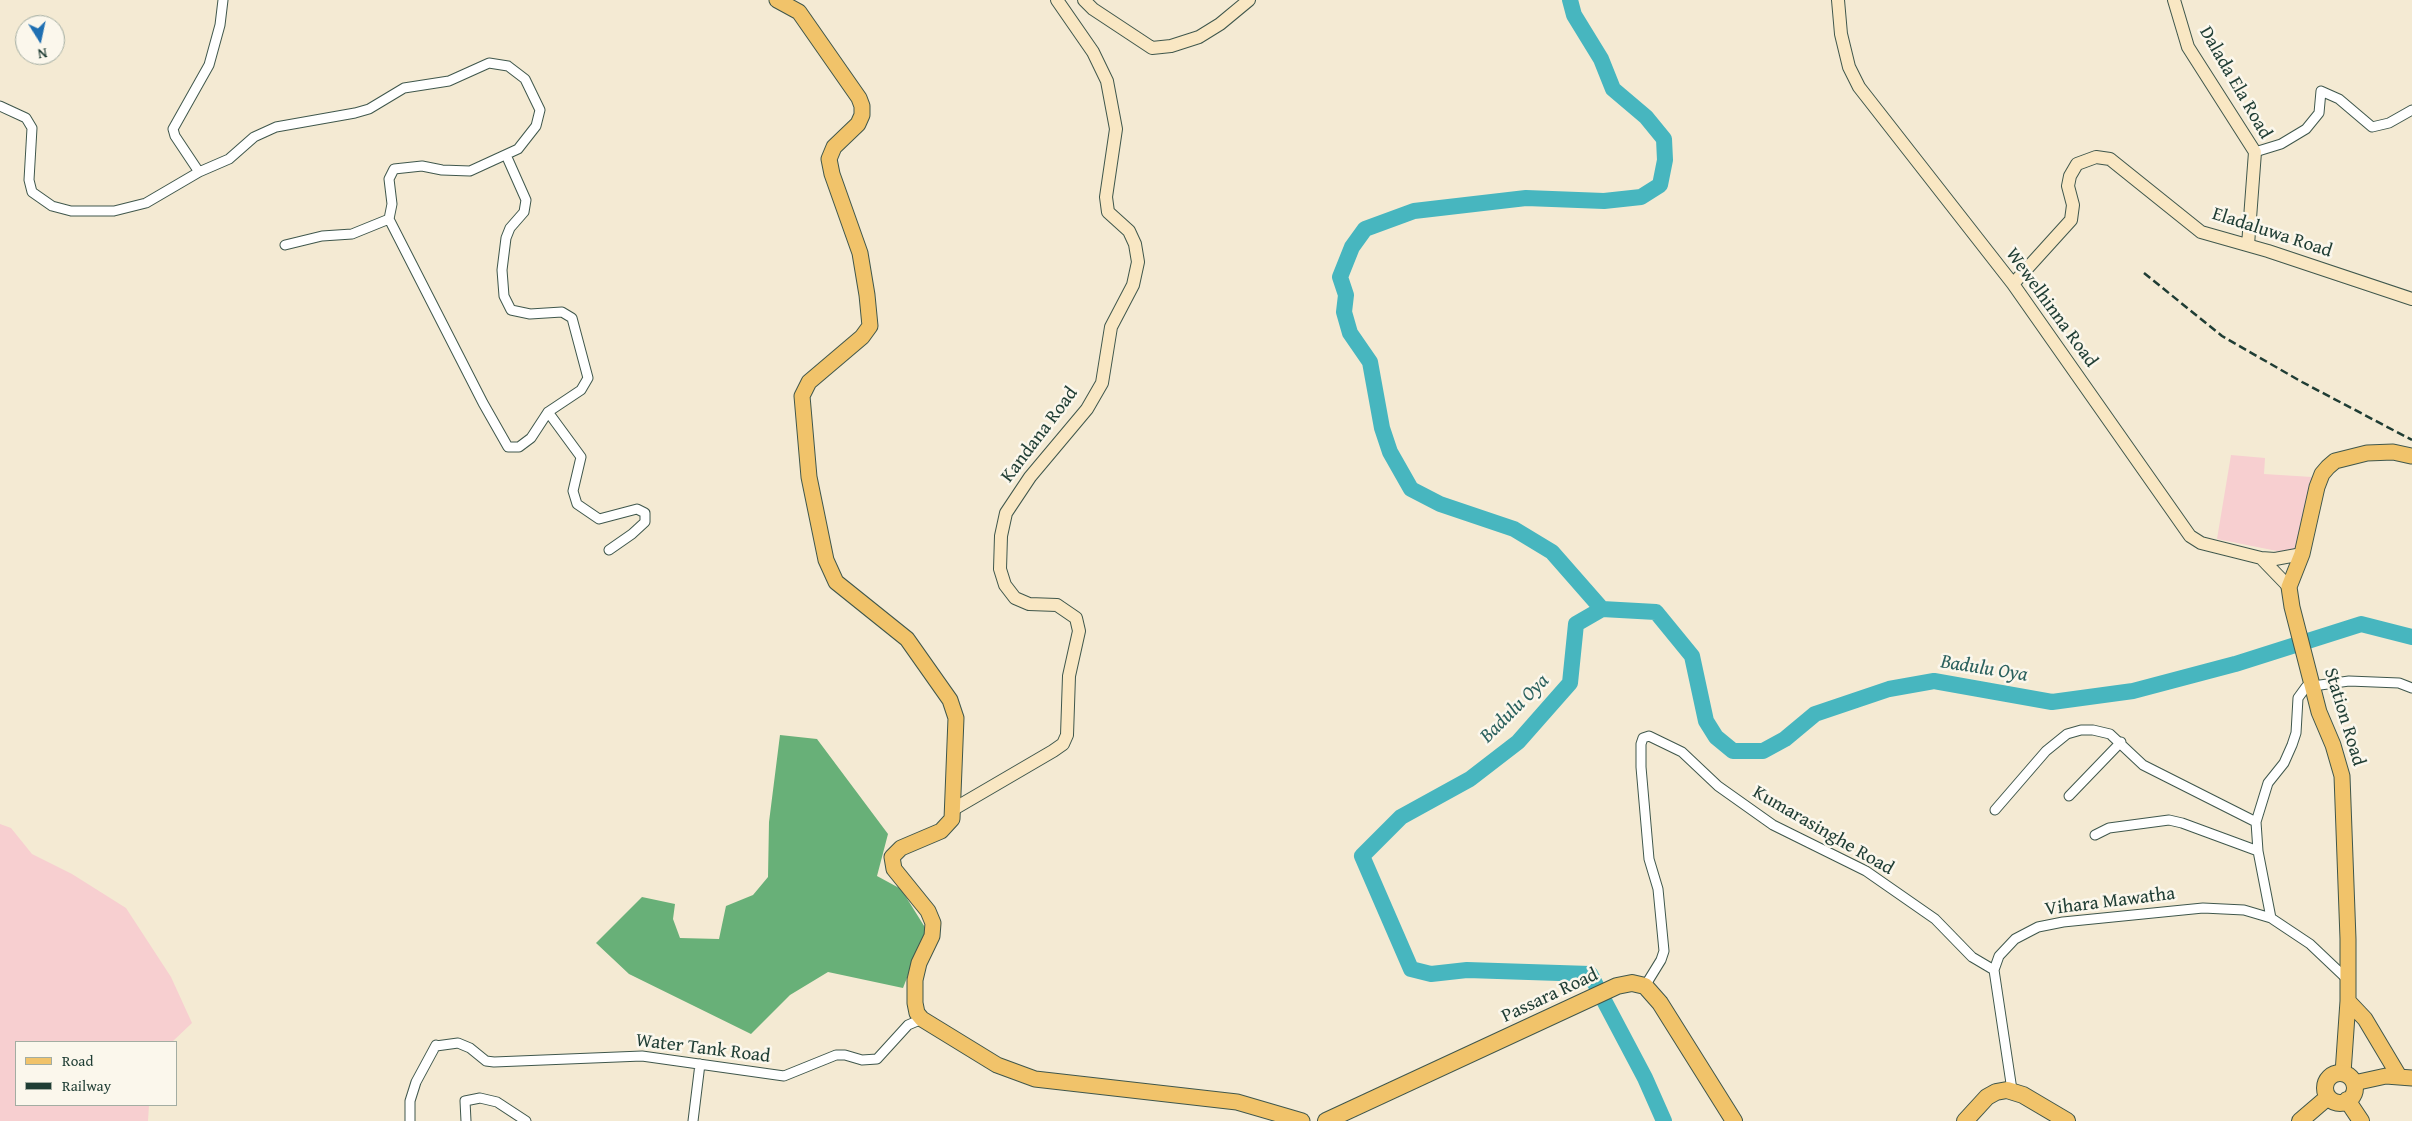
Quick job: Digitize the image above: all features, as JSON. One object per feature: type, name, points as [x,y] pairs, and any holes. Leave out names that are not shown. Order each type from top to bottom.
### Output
[{"type":"highway","name":"Passara Road","points":[[1326,1121],[1403,1084],[1533,1027],[1618,986],[1632,983],[1645,986]]},
{"type":"highway","points":[[1645,986],[1660,1003],[1734,1121]]},
{"type":"highway","points":[[2334,1074],[2349,1078],[2354,1093],[2347,1100],[2339,1102],[2328,1097],[2325,1088],[2328,1080],[2334,1074]]},
{"type":"highway","points":[[1965,1121],[1986,1097],[2002,1090],[2012,1090],[2067,1121]]},
{"type":"highway","points":[[2300,1121],[2328,1097]]},
{"type":"highway","points":[[2347,1100],[2361,1121]]},
{"type":"main road","points":[[777,0],[799,12],[859,98],[862,106],[862,115],[858,124],[834,147],[830,159],[832,174],[860,253],[870,326],[862,337],[808,382],[803,391],[802,402],[808,468],[815,514],[826,560],[833,576],[907,639],[950,700],[956,718],[952,819],[941,831],[901,848],[892,857],[894,869],[928,911],[933,923],[932,936],[919,963],[915,980],[915,1003],[922,1019],[997,1065],[1035,1079],[1237,1102],[1302,1121]]},
{"type":"main road","points":[[2289,587],[2302,554],[2317,487],[2322,474],[2328,467],[2335,461],[2367,453],[2393,452],[2411,456]]},
{"type":"main road","name":"Station Road","points":[[2289,587],[2319,712],[2333,746],[2342,776],[2348,895],[2349,1078]]},
{"type":"main road","points":[[2348,1001],[2365,1018],[2405,1077]]},
{"type":"main road","points":[[2349,1078],[2405,1077]]},
{"type":"street","points":[[199,172],[175,136],[174,129],[209,65],[220,25],[223,0]]},
{"type":"street","name":"Kandana Road","points":[[952,810],[1064,744],[1067,735],[1069,676],[1079,631],[1076,618],[1069,611],[1057,605],[1029,604],[1015,598],[1005,585],[1000,569],[1001,536],[1006,513],[1030,477],[1088,409],[1102,383],[1111,327],[1134,285],[1138,262],[1135,244],[1129,231],[1108,212],[1106,197],[1116,129],[1108,81],[1093,52],[1057,0]]},
{"type":"street","points":[[1084,0],[1093,9],[1152,48],[1171,46],[1198,37],[1220,24],[1249,0]]},
{"type":"street","name":"Wewelhinna Road","points":[[1838,0],[1841,34],[1849,67],[1860,87],[2013,284],[2190,536],[2201,543],[2261,558],[2282,558],[2302,554]]},
{"type":"street","name":"Dalada Ela Road","points":[[2174,0],[2188,47],[2255,152],[2248,245]]},
{"type":"street","points":[[1,108],[26,118],[32,128],[29,180],[32,192],[52,206],[71,211],[114,211],[146,203],[199,172],[229,159],[254,137],[276,127],[355,113],[369,108],[404,88],[449,81],[490,63],[508,66],[526,79],[540,110],[536,126],[518,149],[470,171],[442,170],[422,166],[394,169],[389,179],[392,204],[389,220],[483,403],[508,447],[519,447],[531,438],[548,412],[581,390],[588,378],[572,318],[562,312],[530,314],[511,310],[504,296],[502,270],[506,238],[510,228],[524,212],[526,200],[506,155]]},
{"type":"street","points":[[2255,152],[2281,144],[2306,129],[2319,113],[2320,91],[2339,99],[2372,128],[2388,123],[2412,110]]},
{"type":"street","name":"Eladaluwa Road","points":[[2013,284],[2071,220],[2073,205],[2068,186],[2070,176],[2078,164],[2096,157],[2110,159],[2201,232],[2248,245],[2412,299]]},
{"type":"street","points":[[286,245],[322,236],[352,234],[389,220]]},
{"type":"street","points":[[548,412],[581,457],[573,491],[577,504],[599,520],[637,509],[645,513],[645,522],[609,550]]},
{"type":"street","points":[[2261,558],[2289,587]]},
{"type":"street","points":[[2271,918],[2258,851],[2256,822],[2268,783],[2284,763],[2292,745],[2296,733],[2298,698],[2311,681],[2399,683],[2412,688]]},
{"type":"street","points":[[1995,810],[2046,751],[2067,734],[2081,730],[2093,730],[2110,734],[2121,742],[2143,765],[2256,822]]},
{"type":"street","name":"Kumarasinghe Road","points":[[1645,986],[1661,960],[1664,951],[1658,889],[1650,859],[1641,767],[1641,744],[1644,738],[1649,736],[1682,752],[1718,786],[1773,825],[1866,871],[1935,919],[1972,957],[1994,970]]},
{"type":"street","points":[[2069,796],[2121,742]]},
{"type":"street","points":[[2095,835],[2109,828],[2169,820],[2258,851]]},
{"type":"street","name":"Vihara Mawatha","points":[[1994,970],[1999,956],[2015,939],[2038,927],[2062,922],[2203,908],[2244,910],[2271,918],[2310,944],[2348,980]]},
{"type":"street","points":[[1994,970],[2012,1090]]},
{"type":"street","name":"Water Tank Road","points":[[410,1121],[410,1100],[416,1082],[436,1046],[458,1043],[470,1048],[486,1060],[494,1062],[642,1056],[784,1076],[836,1055],[845,1055],[862,1060],[877,1058],[908,1026],[922,1019]]},
{"type":"street","points":[[693,1121],[700,1064]]},
{"type":"street","points":[[466,1121],[465,1101],[480,1098],[497,1102],[526,1121]]},
{"type":"shaded area","points":[[2231,455],[2265,458],[2264,474],[2312,477],[2300,535],[2294,550],[2277,551],[2217,539]]},
{"type":"shaded area","points":[[0,824],[11,828],[32,854],[72,874],[126,908],[171,977],[192,1023],[173,1041],[15,1041],[15,1106],[149,1106],[148,1121],[0,1121]]},
{"type":"green space","points":[[780,735],[817,739],[888,834],[877,876],[901,889],[926,929],[903,988],[828,972],[790,995],[751,1034],[629,974],[596,943],[642,897],[675,904],[673,919],[680,938],[719,939],[726,906],[753,895],[768,877],[769,822]]},
{"type":"waterway","points":[[1570,0],[1574,15],[1601,59],[1613,89],[1646,117],[1664,139],[1665,160],[1660,185],[1641,197],[1604,201],[1526,198],[1414,211],[1365,229],[1352,247],[1340,277],[1346,295],[1344,312],[1350,333],[1370,362],[1382,428],[1390,452],[1411,489],[1440,504],[1514,529],[1552,552],[1602,609]]},
{"type":"waterway","name":"Badulu Oya","points":[[1664,1121],[1645,1078],[1590,974],[1467,970],[1431,974],[1411,969],[1362,856],[1401,817],[1470,779],[1518,742],[1570,683],[1576,624],[1602,609],[1656,612],[1692,656],[1706,721],[1716,737],[1733,751],[1763,751],[1785,739],[1815,714],[1889,689],[1934,681],[2052,702],[2133,691],[2235,664],[2361,624],[2412,637]]},
{"type":"railway","points":[[2144,273],[2222,336],[2302,382],[2412,440]]}]
